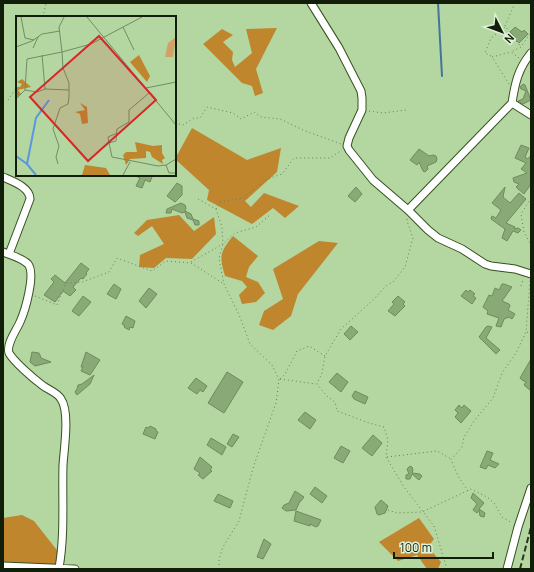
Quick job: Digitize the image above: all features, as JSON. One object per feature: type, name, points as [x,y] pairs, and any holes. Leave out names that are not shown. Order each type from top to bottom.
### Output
[{"type":"street","points":[[311,3],[352,71],[361,91],[362,110],[349,138],[347,146],[373,180],[433,234],[443,241],[462,249],[485,264],[515,268],[531,274]]},
{"type":"street","points":[[408,210],[512,103],[514,88],[520,69],[531,53]]},
{"type":"street","points":[[512,103],[531,115]]},
{"type":"street","points":[[3,176],[25,189],[30,195],[30,199],[6,253],[27,264],[30,268],[31,275],[21,320],[8,350],[11,357],[40,384],[60,397],[66,414],[63,484],[64,507],[62,547],[59,568]]},
{"type":"street","points":[[507,569],[518,527],[531,488]]},
{"type":"street","points":[[3,566],[75,569]]},
{"type":"path","points":[[44,14],[46,3]]},
{"type":"path","points":[[514,88],[507,83],[492,57],[485,53],[491,38],[505,26],[516,3]]},
{"type":"path","points":[[505,26],[520,47]]},
{"type":"path","points":[[492,57],[511,52],[520,47],[531,32]]},
{"type":"path","points":[[511,52],[524,62]]},
{"type":"path","points":[[8,100],[16,88]]},
{"type":"path","points":[[176,123],[183,125],[194,118],[200,118],[207,107],[233,113],[241,119],[254,112],[261,117],[280,119],[303,130],[347,146]]},
{"type":"path","points":[[362,110],[383,114],[406,110]]},
{"type":"path","points":[[216,209],[220,202],[243,198],[265,180],[282,174],[294,158],[330,158],[347,146]]},
{"type":"path","points":[[531,198],[521,214],[524,232],[531,245]]},
{"type":"path","points":[[198,199],[216,209],[222,227],[223,244],[219,259],[224,284],[240,317],[250,344],[272,365],[279,379],[276,403],[253,468],[239,521],[223,547],[219,559],[219,569]]},
{"type":"path","points":[[317,384],[322,373],[325,356],[340,330],[387,285],[393,282],[405,267],[413,238],[407,221],[408,210]]},
{"type":"path","points":[[191,262],[223,244],[235,233],[256,227],[271,214]]},
{"type":"path","points":[[451,460],[462,447],[464,437],[474,422],[493,398],[502,373],[516,353],[526,332],[526,319],[530,296],[531,248]]},
{"type":"path","points":[[28,293],[57,305],[66,283],[82,282],[109,272],[118,258],[152,271],[166,261],[191,262],[224,284]]},
{"type":"path","points":[[526,332],[531,334]]},
{"type":"path","points":[[279,379],[285,374],[297,351],[309,346],[325,356]]},
{"type":"path","points":[[279,379],[317,384],[327,396],[336,402],[337,411],[362,421],[384,427],[388,440],[386,457],[404,487],[434,526],[447,569]]},
{"type":"path","points":[[386,457],[437,451],[451,460],[458,476],[468,490]]},
{"type":"path","points":[[388,510],[397,512],[422,512],[472,489],[487,497],[494,503],[502,517],[518,527]]},
{"type":"shaded area","points":[[277,28],[256,69],[263,93],[255,96],[252,86],[242,83],[203,44],[222,29],[233,35],[223,42],[233,52],[232,60],[235,67],[252,53],[246,29]]},
{"type":"shaded area","points":[[192,128],[247,160],[281,148],[277,172],[245,201],[251,207],[264,193],[299,206],[285,218],[273,208],[252,224],[207,200],[209,190],[176,160],[176,157]]},
{"type":"shaded area","points":[[179,215],[194,231],[214,217],[216,234],[192,259],[166,258],[154,268],[139,267],[140,255],[164,244],[152,226],[138,236],[134,233],[147,220]]},
{"type":"shaded area","points":[[233,236],[258,256],[249,267],[246,277],[258,282],[265,293],[256,302],[242,304],[239,295],[247,287],[242,281],[225,276],[221,259],[222,254],[225,246]]},
{"type":"shaded area","points":[[319,241],[338,243],[298,294],[291,316],[273,330],[259,325],[264,311],[283,299],[273,269]]},
{"type":"shaded area","points":[[22,515],[34,521],[60,554],[52,569],[3,567],[3,518]]},
{"type":"shaded area","points":[[419,518],[434,539],[428,547],[441,562],[438,569],[427,569],[417,555],[398,561],[379,542]]},
{"type":"building","points":[[515,27],[522,32],[524,30],[528,34],[519,43],[510,32]]},
{"type":"building","points":[[523,84],[525,85],[531,100],[523,104],[518,101],[523,99],[526,91],[520,87]]},
{"type":"building","points":[[521,145],[529,148],[525,157],[528,159],[531,155],[531,184],[524,194],[516,187],[519,184],[514,182],[513,178],[527,173],[521,169],[526,163],[515,158]]},
{"type":"building","points":[[419,149],[429,156],[436,156],[437,159],[436,162],[427,166],[428,169],[425,172],[423,171],[419,162],[417,165],[410,160]]},
{"type":"building","points":[[135,176],[152,177],[150,182],[145,180],[142,188],[136,186],[140,178]]},
{"type":"building","points":[[177,183],[182,186],[182,195],[175,202],[167,196]]},
{"type":"building","points":[[356,187],[362,194],[355,202],[348,196]]},
{"type":"building","points":[[505,187],[503,197],[510,203],[519,193],[526,199],[506,223],[515,227],[514,229],[518,228],[521,230],[518,233],[513,231],[507,241],[502,238],[505,229],[491,219],[492,216],[496,218],[501,210],[492,203]]},
{"type":"building","points":[[181,203],[185,205],[185,211],[191,214],[193,219],[199,221],[199,225],[195,225],[193,220],[187,218],[185,212],[182,213],[172,209],[171,213],[166,213],[167,209]]},
{"type":"building","points":[[81,263],[89,269],[83,279],[81,278],[73,287],[76,290],[70,296],[63,291],[55,302],[44,295],[54,282],[51,279],[55,275],[65,283]]},
{"type":"building","points":[[114,284],[121,289],[116,299],[107,294]]},
{"type":"building","points":[[502,284],[512,287],[502,301],[509,304],[510,306],[508,310],[515,314],[512,319],[509,317],[504,319],[501,327],[496,326],[499,318],[487,314],[488,311],[483,307],[489,295],[492,296],[495,288],[499,290]]},
{"type":"building","points":[[149,288],[157,294],[146,308],[139,301]]},
{"type":"building","points":[[466,290],[468,292],[470,290],[475,294],[473,296],[476,298],[472,304],[461,296]]},
{"type":"building","points":[[83,296],[91,302],[79,316],[72,311]]},
{"type":"building","points":[[398,296],[405,302],[403,304],[405,306],[395,316],[388,311],[394,304],[392,302]]},
{"type":"building","points":[[126,316],[135,321],[133,328],[130,327],[129,330],[122,324]]},
{"type":"building","points":[[351,326],[358,332],[350,340],[344,334]]},
{"type":"building","points":[[488,326],[492,327],[486,338],[500,350],[496,354],[479,337]]},
{"type":"building","points":[[32,352],[39,353],[41,358],[51,362],[35,366],[30,362]]},
{"type":"building","points":[[86,352],[100,360],[90,375],[81,371]]},
{"type":"building","points":[[531,359],[531,391],[524,385],[526,382],[520,378]]},
{"type":"building","points":[[227,372],[243,382],[224,413],[208,403]]},
{"type":"building","points":[[337,373],[348,382],[341,392],[329,382]]},
{"type":"building","points":[[94,375],[90,384],[77,395],[75,392],[78,385],[82,384]]},
{"type":"building","points":[[196,378],[207,386],[203,392],[200,390],[197,394],[188,388]]},
{"type":"building","points":[[355,391],[368,397],[365,404],[354,399],[352,396]]},
{"type":"building","points":[[459,405],[462,408],[464,405],[471,411],[461,423],[455,417],[458,413],[455,410]]},
{"type":"building","points":[[305,412],[316,420],[310,429],[298,420]]},
{"type":"building","points":[[150,426],[158,432],[155,439],[143,434],[146,427],[148,428]]},
{"type":"building","points":[[233,434],[239,437],[232,447],[227,444]]},
{"type":"building","points":[[373,435],[382,443],[372,456],[362,448]]},
{"type":"building","points":[[211,438],[226,447],[222,455],[207,445]]},
{"type":"building","points":[[341,446],[350,451],[343,463],[334,458]]},
{"type":"building","points":[[487,451],[493,453],[490,460],[499,464],[495,468],[488,465],[486,469],[480,467]]},
{"type":"building","points":[[200,457],[212,467],[210,470],[212,471],[203,479],[198,475],[200,473],[194,469]]},
{"type":"building","points":[[410,466],[413,470],[412,473],[420,474],[422,476],[419,480],[412,474],[410,479],[406,479],[406,475],[409,474],[407,469]]},
{"type":"building","points":[[315,487],[327,496],[322,503],[310,494]]},
{"type":"building","points":[[295,491],[304,497],[300,501],[296,510],[286,511],[282,508],[284,505],[289,503]]},
{"type":"building","points":[[473,493],[484,503],[479,509],[485,513],[484,517],[480,516],[479,510],[477,513],[473,510],[477,504],[471,498]]},
{"type":"building","points":[[218,494],[233,501],[230,508],[214,501]]},
{"type":"building","points":[[381,500],[388,506],[385,513],[379,515],[377,514],[375,507]]},
{"type":"building","points":[[296,511],[321,520],[318,526],[316,527],[310,524],[310,526],[294,521]]},
{"type":"building","points":[[264,539],[271,544],[263,559],[257,557]]},
{"type":"waterway","points":[[438,3],[442,76]]},
{"type":"railway","points":[[520,569],[531,527]]}]
